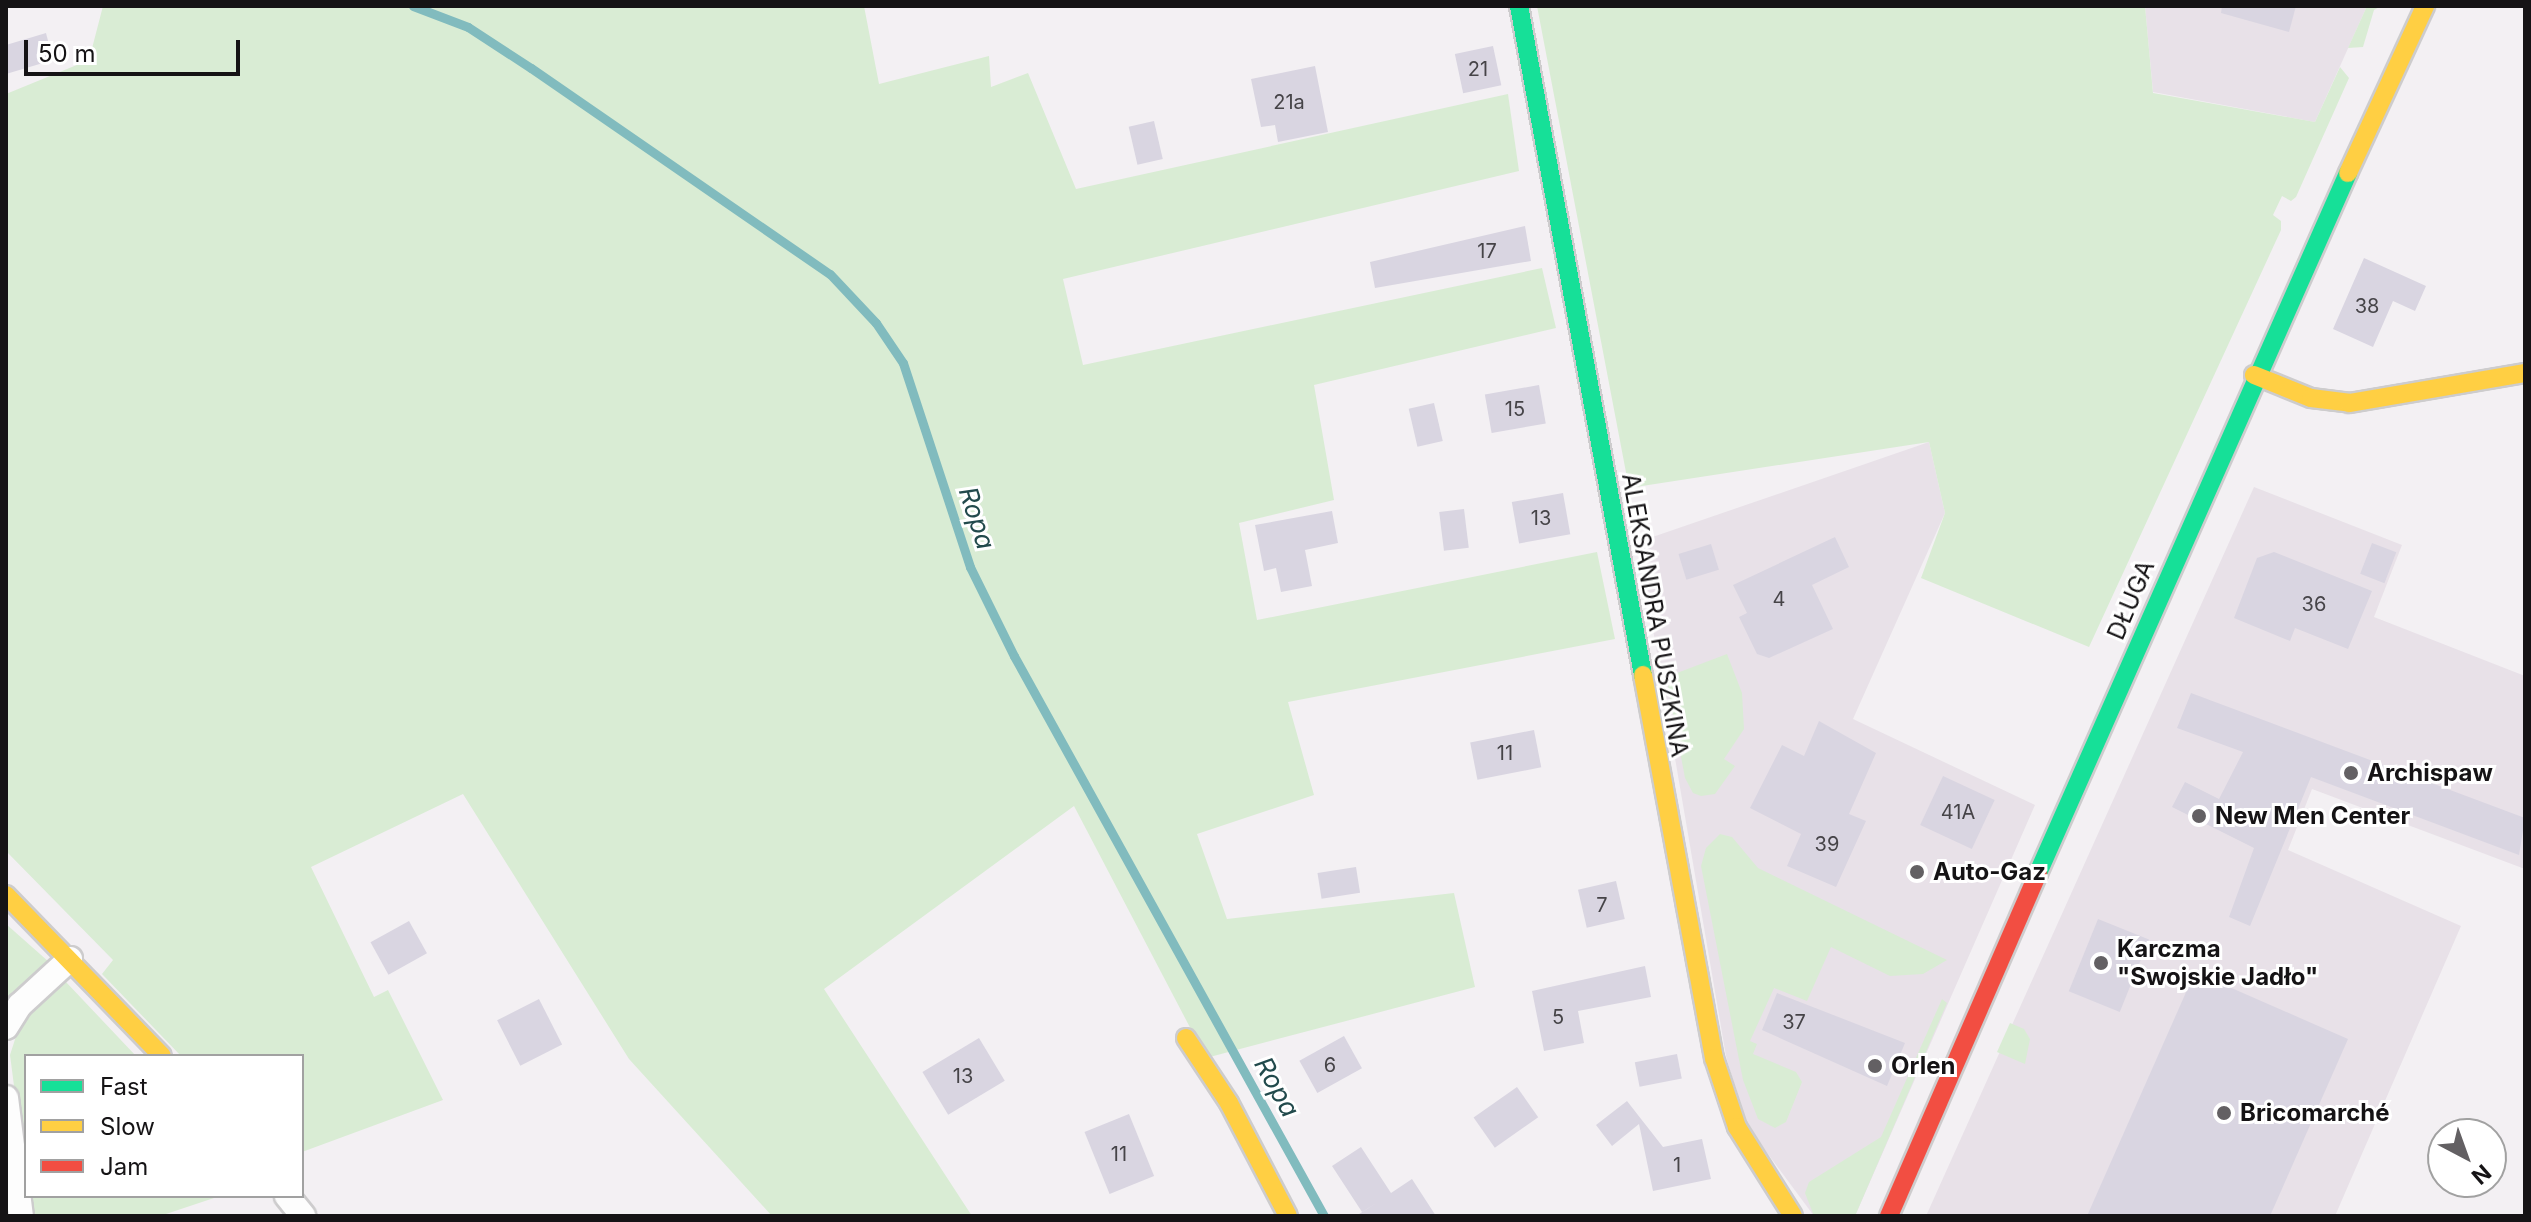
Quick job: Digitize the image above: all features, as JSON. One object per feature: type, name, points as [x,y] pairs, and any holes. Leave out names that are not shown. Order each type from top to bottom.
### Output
[{"type":"street","name":"ALEKSANDRA PUSZKINA","points":[[1519,6],[1714,1058],[1737,1127],[1793,1216]]},
{"type":"street","name":"DŁUGA","points":[[1889,1216],[2254,375],[2425,6]]},
{"type":"street","points":[[2254,375],[2311,398],[2349,403],[2525,373]]},
{"type":"street","points":[[6,895],[160,1054]]},
{"type":"street","points":[[6,1027],[20,1005],[70,959]]},
{"type":"street","points":[[1186,1038],[1229,1103],[1288,1216]]},
{"type":"street","points":[[6,1098],[21,1216]]},
{"type":"street","points":[[289,1198],[303,1216]]},
{"type":"shaded area","points":[[2145,6],[2367,6],[2315,122],[2153,92]]},
{"type":"shaded area","points":[[1929,442],[1945,513],[1853,719],[2035,805],[1855,1216],[1814,1216],[1745,1123],[1726,1056],[1638,542]]},
{"type":"shaded area","points":[[2254,487],[2402,545],[2374,617],[2525,676],[2525,869],[2312,789],[2288,850],[2461,926],[2335,1216],[1926,1216]]},
{"type":"green space","points":[[103,6],[864,6],[879,84],[989,56],[991,87],[1028,73],[1076,189],[1508,94],[1519,171],[1063,279],[1083,365],[1542,268],[1556,328],[1314,385],[1334,500],[1239,523],[1257,620],[1597,552],[1615,639],[1288,702],[1314,795],[1197,834],[1227,919],[1454,893],[1475,987],[1206,1058],[1074,806],[824,989],[972,1216],[772,1216],[629,1059],[463,794],[311,867],[374,997],[388,990],[443,1100],[304,1151],[304,1054],[179,1054],[102,974],[113,960],[6,851],[6,94],[89,60]]},
{"type":"green space","points":[[1537,6],[2145,6],[2153,93],[2315,122],[2340,67],[2349,78],[2296,197],[2291,201],[2282,196],[2273,215],[2281,221],[2281,230],[2089,647],[1921,578],[1945,513],[1929,442],[1629,488]]},
{"type":"green space","points":[[2367,6],[2381,6],[2374,10],[2363,47],[2348,48]]},
{"type":"green space","points":[[1727,654],[1742,693],[1744,729],[1724,759],[1735,766],[1715,794],[1701,796],[1693,793],[1685,778],[1668,687],[1677,673]]},
{"type":"green space","points":[[1720,834],[1732,837],[1758,868],[1947,960],[1923,974],[1890,976],[1831,947],[1807,1001],[1774,988],[1750,1041],[1757,1044],[1753,1054],[1796,1072],[1802,1082],[1786,1122],[1775,1128],[1758,1119],[1743,1080],[1701,866],[1706,848]]},
{"type":"green space","points":[[6,924],[49,962],[6,1004]]},
{"type":"green space","points":[[66,982],[134,1054],[24,1054],[24,1163],[10,1055],[18,1030],[37,1004]]},
{"type":"green space","points":[[1942,999],[1947,1003],[1855,1216],[1814,1216],[1805,1193],[1809,1182],[1881,1137]]},
{"type":"green space","points":[[2010,1023],[2024,1029],[2030,1039],[2025,1064],[1997,1052]]},
{"type":"green space","points":[[29,1198],[214,1198],[160,1216],[32,1216]]},
{"type":"building","points":[[2222,6],[2296,6],[2289,32],[2221,13]]},
{"type":"building","points":[[46,33],[53,60],[6,74],[6,45]]},
{"type":"building","points":[[1493,46],[1501,85],[1463,93],[1455,54]]},
{"type":"building","points":[[1315,66],[1328,132],[1278,142],[1275,125],[1261,127],[1251,79]]},
{"type":"building","points":[[1154,121],[1163,159],[1137,165],[1129,127]]},
{"type":"building","points":[[1525,226],[1531,261],[1375,288],[1370,262]]},
{"type":"building","points":[[2364,258],[2426,286],[2415,311],[2393,301],[2373,347],[2333,329]]},
{"type":"building","points":[[1539,385],[1546,423],[1492,433],[1485,395]]},
{"type":"building","points":[[1434,403],[1443,441],[1417,447],[1409,409]]},
{"type":"building","points":[[1563,493],[1570,534],[1519,543],[1512,502]]},
{"type":"building","points":[[1464,509],[1469,548],[1444,551],[1439,512]]},
{"type":"building","points":[[1332,511],[1338,543],[1305,550],[1312,586],[1281,592],[1276,568],[1264,571],[1255,525]]},
{"type":"building","points":[[1835,537],[1849,567],[1812,585],[1833,629],[1769,658],[1757,654],[1739,617],[1747,613],[1733,585]]},
{"type":"building","points":[[2372,543],[2396,552],[2384,583],[2360,574]]},
{"type":"building","points":[[1711,544],[1719,570],[1686,580],[1678,554]]},
{"type":"building","points":[[2274,552],[2372,591],[2348,649],[2295,628],[2290,641],[2234,618],[2257,558]]},
{"type":"building","points":[[2191,693],[2525,818],[2519,855],[2311,777],[2250,926],[2229,917],[2254,848],[2172,807],[2185,782],[2219,799],[2243,752],[2177,728]]},
{"type":"building","points":[[1819,721],[1876,753],[1849,814],[1866,821],[1836,887],[1787,866],[1801,834],[1750,808],[1782,745],[1804,756]]},
{"type":"building","points":[[1534,730],[1541,767],[1477,780],[1470,742]]},
{"type":"building","points":[[1943,776],[1995,800],[1972,849],[1920,825]]},
{"type":"building","points":[[1356,867],[1360,893],[1322,899],[1317,873]]},
{"type":"building","points":[[1616,881],[1625,919],[1587,928],[1578,890]]},
{"type":"building","points":[[2098,919],[2149,940],[2120,1012],[2069,991]]},
{"type":"building","points":[[409,921],[427,953],[388,975],[371,942]]},
{"type":"building","points":[[1645,966],[1651,997],[1578,1011],[1584,1043],[1544,1051],[1532,991]]},
{"type":"building","name":"Bricomarché","points":[[2195,972],[2348,1039],[2270,1216],[2087,1216]]},
{"type":"building","points":[[1777,993],[1905,1043],[1887,1086],[1762,1030]]},
{"type":"building","points":[[539,999],[562,1044],[520,1066],[497,1020]]},
{"type":"building","points":[[1344,1036],[1362,1068],[1317,1093],[1299,1061]]},
{"type":"building","points":[[979,1038],[1005,1081],[948,1115],[922,1072]]},
{"type":"building","points":[[1677,1054],[1682,1079],[1640,1087],[1635,1062]]},
{"type":"building","points":[[1517,1087],[1538,1117],[1495,1148],[1474,1117]]},
{"type":"building","points":[[1627,1101],[1663,1147],[1702,1139],[1711,1179],[1653,1191],[1639,1124],[1612,1146],[1596,1125]]},
{"type":"building","points":[[1129,1114],[1154,1176],[1110,1194],[1084,1132]]},
{"type":"building","points":[[1361,1147],[1391,1193],[1412,1179],[1436,1216],[1356,1216],[1378,1202],[1362,1212],[1332,1166]]},
{"type":"waterway","name":"Ropa","points":[[413,6],[468,27],[531,68],[830,274],[876,323],[903,363],[970,567],[1014,656],[1324,1216]]},
{"type":"traffic: fast","points":[[1519,6],[1643,675]]},
{"type":"traffic: fast","points":[[2038,873],[2348,173]]},
{"type":"traffic: slow","points":[[2348,173],[2425,6]]},
{"type":"traffic: slow","points":[[2254,375],[2311,398],[2349,403],[2525,373]]},
{"type":"traffic: slow","points":[[1643,675],[1714,1058],[1737,1127],[1793,1216]]},
{"type":"traffic: slow","points":[[6,895],[160,1054]]},
{"type":"traffic: slow","points":[[1186,1038],[1229,1103],[1288,1216]]},
{"type":"traffic: jam","points":[[1889,1216],[2038,873]]},
{"type":"place","name":"Archispaw","points":[[2351,773]]},
{"type":"place","name":"New Men Center","points":[[2199,816]]},
{"type":"place","name":"Auto-Gaz","points":[[1917,872]]},
{"type":"place","name":"Karczma \"Swojskie Jadło\"","points":[[2101,963]]},
{"type":"place","name":"Orlen","points":[[1875,1066]]},
{"type":"place","name":"Bricomarché","points":[[2224,1113]]}]
